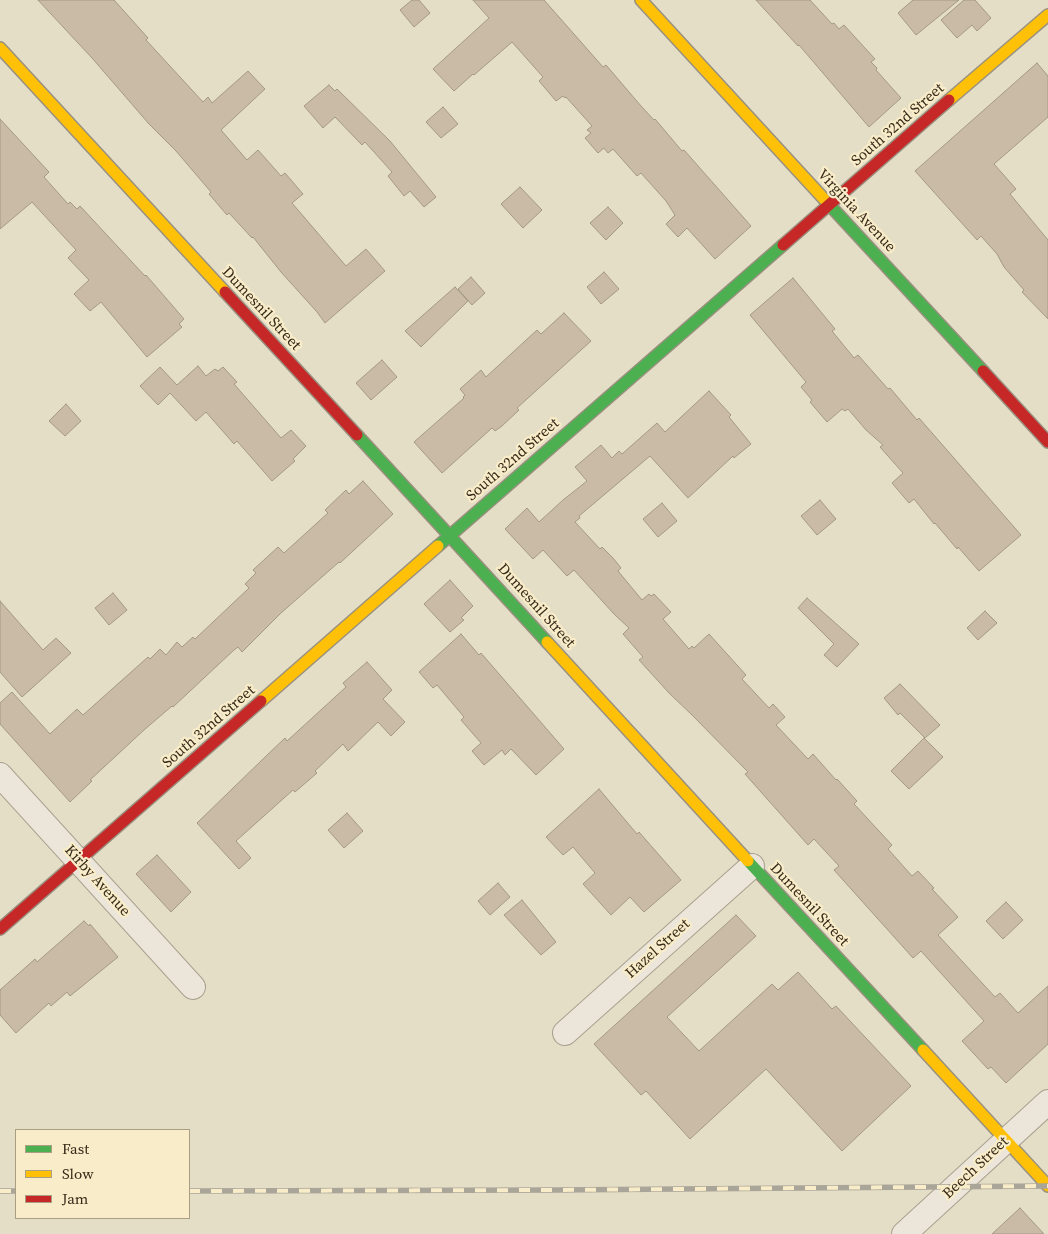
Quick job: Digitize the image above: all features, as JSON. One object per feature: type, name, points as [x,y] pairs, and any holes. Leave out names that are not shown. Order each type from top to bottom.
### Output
[{"type":"main road","name":"Virginia Avenue","points":[[641,0],[1048,442]]},
{"type":"main road","name":"South 32nd Street","points":[[0,929],[1048,16]]},
{"type":"main road","name":"Dumesnil Street","points":[[0,48],[1048,1186]]},
{"type":"street","name":"Kirby Avenue","points":[[0,775],[193,987]]},
{"type":"street","name":"Hazel Street","points":[[564,1033],[752,866]]},
{"type":"street","name":"Beech Street","points":[[904,1234],[1048,1102]]},
{"type":"building","points":[[38,0],[114,0],[148,38],[146,40],[203,102],[208,97],[212,103],[248,71],[265,89],[221,130],[247,160],[258,150],[281,176],[285,173],[303,194],[292,203],[346,266],[366,249],[385,271],[325,323],[253,237],[229,213],[227,215],[209,194],[211,192],[176,151],[149,124],[92,58]]},
{"type":"building","points":[[412,0],[419,0],[430,13],[414,27],[400,10]]},
{"type":"building","points":[[473,0],[544,0],[603,67],[606,65],[682,151],[684,150],[751,226],[715,259],[687,228],[678,237],[666,224],[675,215],[666,201],[641,173],[637,176],[613,149],[608,153],[604,148],[598,153],[585,138],[591,133],[587,130],[592,126],[566,97],[563,96],[556,101],[539,81],[543,77],[512,42],[454,91],[433,69],[489,18]]},
{"type":"building","points":[[756,0],[810,0],[832,24],[834,23],[839,29],[844,25],[875,59],[871,62],[877,68],[876,70],[901,98],[869,127],[799,45]]},
{"type":"building","points":[[913,0],[959,0],[916,35],[898,13]]},
{"type":"building","points":[[964,0],[975,0],[991,18],[977,31],[972,25],[957,38],[941,20]]},
{"type":"building","points":[[1037,63],[1048,76],[1048,117],[994,164],[1016,189],[1010,194],[1048,240],[1048,319],[1022,292],[1024,290],[981,236],[977,240],[915,171]]},
{"type":"building","points":[[329,85],[335,91],[337,89],[390,141],[436,197],[424,207],[410,191],[404,196],[388,176],[392,172],[365,142],[362,145],[335,117],[323,128],[304,106]]},
{"type":"building","points":[[443,107],[458,124],[441,138],[426,122]]},
{"type":"building","points":[[0,119],[49,172],[44,177],[68,204],[70,202],[77,209],[80,206],[146,275],[184,319],[179,324],[182,327],[147,357],[101,302],[90,311],[74,294],[89,280],[68,258],[76,250],[32,202],[0,229]]},
{"type":"building","points":[[520,187],[542,210],[523,228],[501,204]]},
{"type":"building","points":[[608,207],[623,223],[606,240],[590,223]]},
{"type":"building","points":[[604,272],[619,289],[601,304],[587,287]]},
{"type":"building","points":[[471,277],[485,293],[472,305],[458,289]]},
{"type":"building","points":[[793,278],[835,329],[832,331],[854,358],[858,355],[888,389],[890,388],[917,420],[919,418],[1021,535],[979,571],[934,524],[914,499],[909,503],[892,483],[903,473],[880,447],[883,445],[866,430],[848,409],[845,411],[842,409],[827,422],[810,402],[812,400],[801,387],[806,382],[750,315]]},
{"type":"building","points":[[455,287],[468,301],[421,347],[405,331]]},
{"type":"building","points":[[564,313],[591,341],[517,408],[519,410],[502,426],[495,431],[492,428],[442,473],[414,442],[464,398],[465,395],[460,389],[481,370],[486,377],[537,330],[541,334]]},
{"type":"building","points":[[382,360],[397,377],[371,400],[356,383]]},
{"type":"building","points":[[198,366],[206,376],[215,369],[218,371],[223,367],[237,382],[234,384],[281,438],[291,430],[306,446],[293,459],[295,461],[272,481],[237,441],[234,444],[206,412],[196,421],[170,393],[158,405],[140,386],[160,367],[177,385]]},
{"type":"building","points":[[709,391],[731,415],[729,417],[751,444],[734,458],[733,456],[688,498],[650,456],[579,516],[580,518],[575,522],[600,549],[602,547],[613,558],[621,568],[618,571],[642,600],[649,594],[651,596],[654,594],[671,612],[663,619],[689,649],[692,646],[694,648],[709,634],[746,675],[742,679],[769,708],[773,704],[785,717],[776,725],[808,759],[813,754],[837,779],[857,801],[854,804],[892,845],[888,849],[912,876],[918,871],[958,917],[938,935],[995,997],[1000,993],[1018,1013],[1048,986],[1048,1044],[1006,1083],[991,1067],[988,1069],[962,1041],[984,1021],[921,951],[913,958],[834,870],[839,866],[814,839],[808,845],[745,774],[748,772],[669,693],[639,660],[643,657],[623,634],[629,628],[574,570],[567,576],[543,550],[533,559],[505,529],[527,508],[539,522],[587,481],[575,467],[601,445],[612,458],[619,451],[622,454],[657,423],[665,432]]},
{"type":"building","points":[[66,404],[81,421],[65,436],[49,421]]},
{"type":"building","points":[[363,481],[393,514],[340,563],[281,613],[242,652],[238,647],[234,650],[173,707],[144,730],[90,780],[92,781],[70,802],[0,724],[0,703],[12,692],[50,734],[77,709],[83,715],[148,657],[150,659],[160,649],[166,655],[177,642],[182,647],[193,637],[195,639],[249,588],[245,584],[256,573],[253,570],[278,547],[284,553],[328,513],[325,510],[346,490],[349,494]]},
{"type":"building","points":[[820,500],[836,519],[817,535],[801,516]]},
{"type":"building","points":[[662,503],[677,521],[658,537],[643,519]]},
{"type":"building","points":[[450,580],[473,606],[461,618],[464,620],[450,632],[424,604]]},
{"type":"building","points":[[113,593],[127,610],[109,625],[95,608]]},
{"type":"building","points":[[807,598],[859,644],[837,667],[824,655],[834,644],[798,608]]},
{"type":"building","points":[[0,601],[43,650],[56,638],[71,653],[22,697],[0,672]]},
{"type":"building","points":[[985,611],[997,623],[978,640],[967,628]]},
{"type":"building","points":[[461,634],[479,655],[481,653],[564,749],[536,775],[511,749],[505,755],[502,750],[484,765],[472,751],[481,743],[461,720],[464,717],[437,685],[433,688],[419,672]]},
{"type":"building","points":[[367,662],[392,690],[383,699],[405,722],[391,736],[378,722],[348,751],[343,744],[315,771],[317,773],[295,792],[293,790],[236,841],[251,858],[239,869],[197,823],[285,738],[287,741],[346,687],[343,683]]},
{"type":"building","points":[[900,684],[940,725],[925,738],[900,713],[898,715],[884,698]]},
{"type":"building","points":[[924,738],[943,757],[909,789],[891,771]]},
{"type":"building","points":[[599,789],[637,834],[639,832],[681,880],[644,912],[630,897],[611,915],[583,884],[595,873],[573,847],[563,855],[546,837]]},
{"type":"building","points":[[347,813],[363,831],[344,848],[328,830]]},
{"type":"building","points":[[157,855],[191,892],[171,912],[136,874]]},
{"type":"building","points":[[498,883],[510,897],[490,915],[478,901]]},
{"type":"building","points":[[522,900],[556,942],[541,955],[504,915]]},
{"type":"building","points":[[1006,902],[1023,920],[1003,939],[986,921]]},
{"type":"building","points":[[736,915],[756,936],[667,1017],[699,1051],[772,984],[778,990],[798,972],[832,1009],[836,1006],[911,1086],[842,1151],[766,1069],[690,1139],[646,1091],[641,1095],[594,1044]]},
{"type":"building","points":[[84,921],[89,926],[90,924],[118,957],[70,996],[67,992],[51,1006],[49,1003],[16,1033],[0,1015],[0,990],[35,959],[37,962]]},
{"type":"building","points":[[1020,1208],[1044,1234],[992,1234]]},
{"type":"railway","points":[[190,1191],[1048,1186]]},
{"type":"railway","points":[[0,1191],[15,1191]]},
{"type":"traffic: fast","points":[[824,199],[983,371]]},
{"type":"traffic: fast","points":[[438,546],[783,245]]},
{"type":"traffic: fast","points":[[357,435],[547,642]]},
{"type":"traffic: fast","points":[[748,861],[923,1050]]},
{"type":"traffic: slow","points":[[641,0],[824,199]]},
{"type":"traffic: slow","points":[[949,100],[1048,15]]},
{"type":"traffic: slow","points":[[0,48],[225,292]]},
{"type":"traffic: slow","points":[[261,701],[438,546]]},
{"type":"traffic: slow","points":[[547,642],[748,861]]},
{"type":"traffic: slow","points":[[923,1050],[1048,1186]]},
{"type":"traffic: jam","points":[[783,245],[949,100]]},
{"type":"traffic: jam","points":[[225,292],[357,435]]},
{"type":"traffic: jam","points":[[983,371],[1048,442]]},
{"type":"traffic: jam","points":[[0,929],[261,701]]}]
